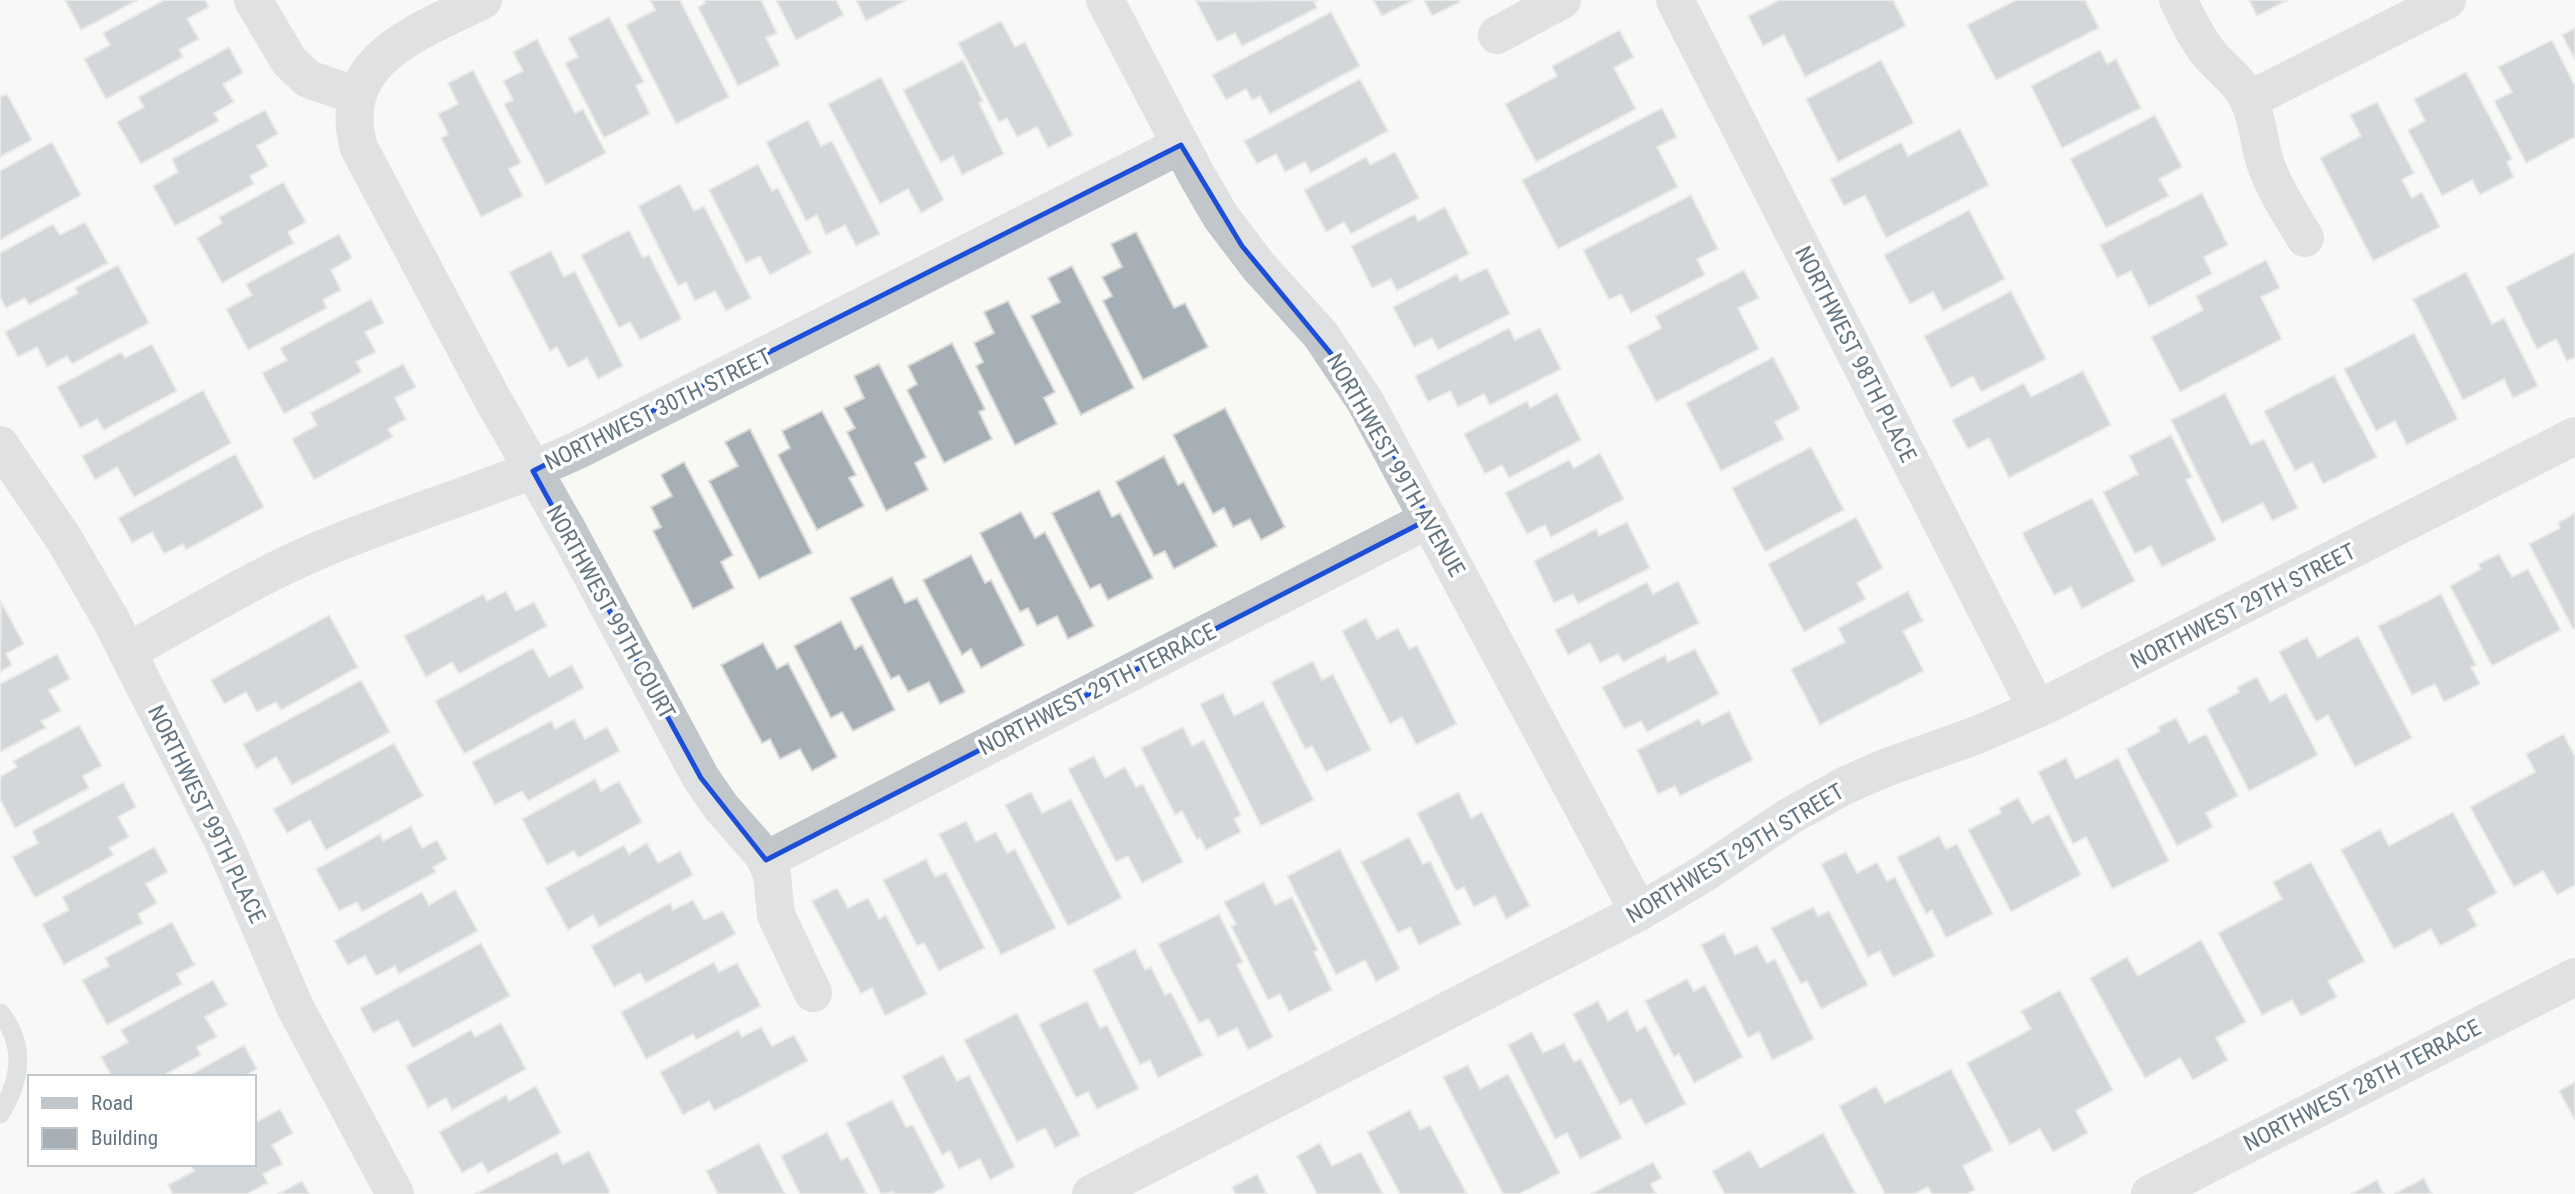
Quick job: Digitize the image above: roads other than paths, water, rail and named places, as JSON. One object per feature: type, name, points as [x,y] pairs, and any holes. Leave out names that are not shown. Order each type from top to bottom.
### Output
[{"type":"street","points":[[253,0],[289,61],[308,79],[357,96],[359,86],[372,66],[397,45],[483,0]]},
{"type":"street","name":"NORTHWEST 99TH AVENUE","points":[[1105,0],[1208,195],[1242,246],[1320,334],[1352,379],[1639,912]]},
{"type":"street","points":[[1497,35],[1562,0]]},
{"type":"street","name":"NORTHWEST 98TH PLACE","points":[[1675,0],[2037,709]]},
{"type":"street","points":[[2178,0],[2201,44],[2238,81],[2249,100],[2271,176],[2305,238]]},
{"type":"street","points":[[2249,100],[2447,0]]},
{"type":"street","name":"NORTHWEST 99TH COURT","points":[[357,96],[354,123],[364,160],[701,778],[721,807],[759,848],[766,860],[772,875],[776,915],[813,993]]},
{"type":"street","name":"NORTHWEST 30TH STREET","points":[[127,653],[311,554],[394,520],[533,471],[1181,145]]},
{"type":"street","name":"NORTHWEST 29TH STREET","points":[[1091,1194],[1639,912],[1703,874],[1816,800],[1885,768],[1977,735],[2037,709],[2575,436]]},
{"type":"street","name":"NORTHWEST 99TH PLACE","points":[[0,445],[64,539],[127,653],[240,876],[295,1007],[395,1194]]},
{"type":"street","name":"NORTHWEST 29TH TERRACE","points":[[766,860],[802,839],[1429,519]]},
{"type":"street","name":"NORTHWEST 28TH TERRACE","points":[[2150,1194],[2575,977]]},
{"type":"lane","points":[[0,1013],[15,1042],[19,1066],[12,1094],[0,1114]]}]
